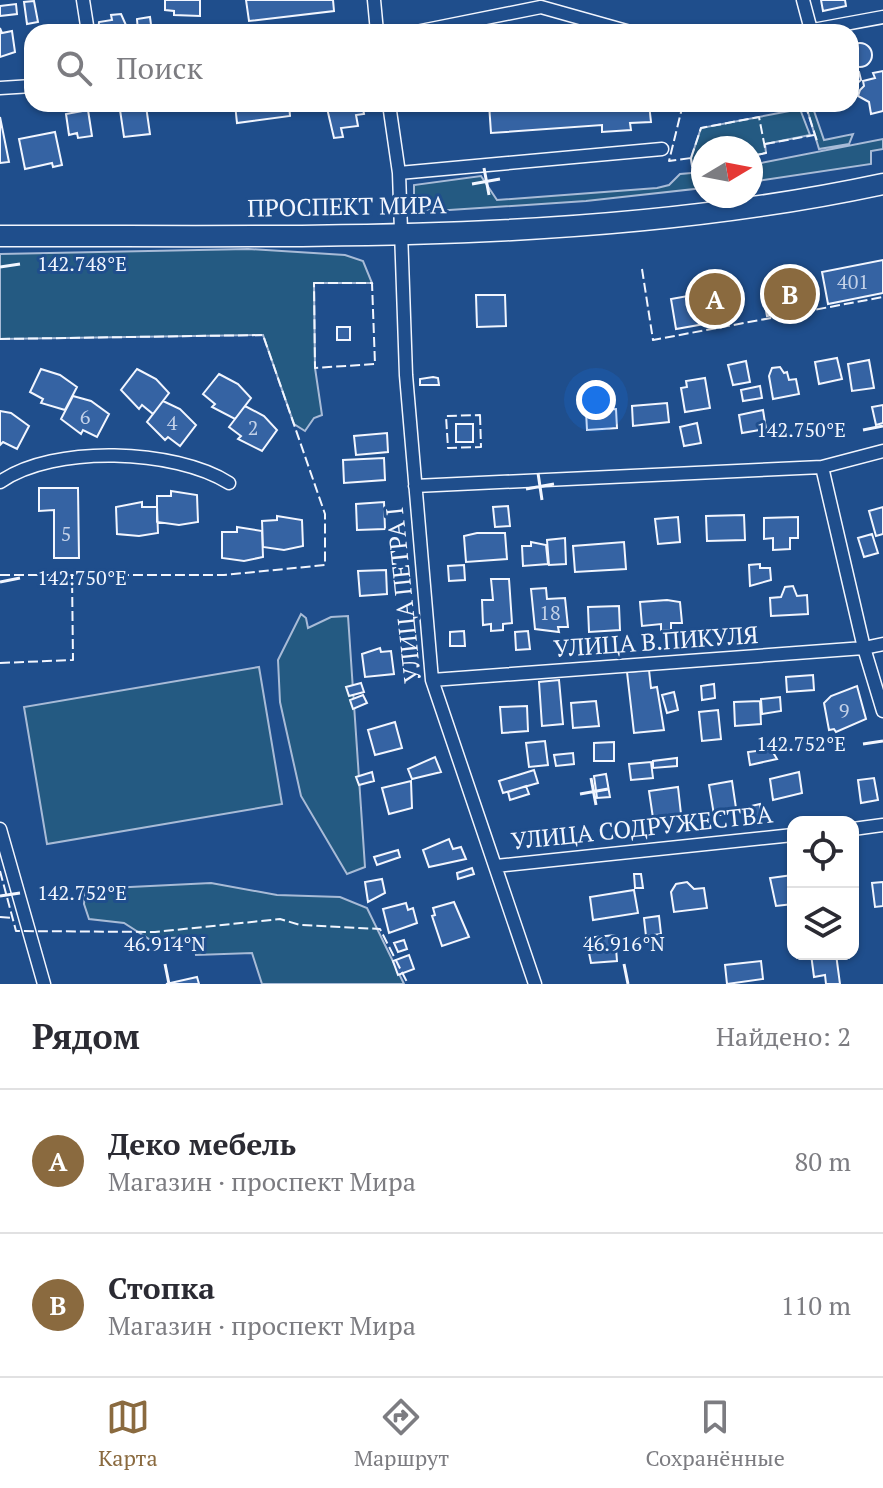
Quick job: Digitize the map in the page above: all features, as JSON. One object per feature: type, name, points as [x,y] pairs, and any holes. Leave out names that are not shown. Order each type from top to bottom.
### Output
[{"type":"main road","name":"ПРОСПЕКТ МИРА","points":[[0,236],[403,234],[564,227],[752,206],[883,184]]},
{"type":"street","points":[[83,0],[87,24]]},
{"type":"street","points":[[374,0],[376,24]]},
{"type":"street","points":[[803,0],[805,24]]},
{"type":"street","points":[[451,24],[540,4],[604,24]]},
{"type":"street","points":[[844,24],[883,17]]},
{"type":"street","points":[[0,88],[24,86]]},
{"type":"street","name":"УЛИЦА ПЕТРА I","points":[[390,112],[399,173],[406,375],[432,680],[535,984]]},
{"type":"street","points":[[399,173],[662,149]]},
{"type":"street","points":[[415,486],[822,467],[883,451]]},
{"type":"street","points":[[0,482],[56,460],[125,457],[209,471],[229,483]]},
{"type":"street","points":[[822,467],[864,648],[883,711]]},
{"type":"street","name":"УЛИЦА В.ПИКУЛЯ","points":[[432,680],[864,648],[883,644]]},
{"type":"street","points":[[859,828],[883,825]]},
{"type":"street","points":[[0,829],[44,984]]},
{"type":"street","name":"УЛИЦА СОДРУЖЕСТВА","points":[[496,866],[787,836]]},
{"type":"shaded area","points":[[784,112],[801,112],[810,135],[765,144],[766,153],[763,154],[763,136],[698,136],[701,128]]},
{"type":"shaded area","points":[[808,112],[814,112],[824,140],[853,134],[849,144],[819,149]]},
{"type":"shaded area","points":[[883,139],[883,149],[871,151],[871,164],[763,180],[763,163]]},
{"type":"shaded area","points":[[691,173],[691,189],[586,201],[434,211],[423,209],[414,200],[414,185],[481,176],[497,200],[657,188],[669,185],[680,174]]},
{"type":"shaded area","points":[[248,249],[345,255],[363,261],[372,283],[314,283],[315,368],[322,415],[314,418],[305,431],[294,424],[263,335],[0,339],[0,254]]},
{"type":"shaded area","points":[[301,614],[306,618],[308,628],[331,617],[348,616],[365,867],[347,874],[301,796],[280,702],[278,660]]},
{"type":"shaded area","points":[[259,667],[282,804],[47,844],[24,707]]},
{"type":"shaded area","points":[[211,883],[277,895],[340,897],[367,908],[404,984],[262,984],[252,953],[196,955],[193,937],[149,939],[124,923],[89,919],[84,904],[86,885],[110,888]]},
{"type":"building","points":[[165,0],[200,0],[200,16],[174,15],[174,11],[165,10]]},
{"type":"building","points":[[246,0],[333,0],[334,11],[249,21]]},
{"type":"building","points":[[821,0],[845,0],[846,6],[823,11]]},
{"type":"building","points":[[34,1],[38,22],[27,24],[24,2]]},
{"type":"building","points":[[16,4],[17,14],[0,16],[0,6]]},
{"type":"building","points":[[121,14],[125,24],[99,24],[112,20],[111,15]]},
{"type":"building","points":[[150,17],[151,24],[137,24],[137,19]]},
{"type":"building","points":[[0,28],[2,33],[12,31],[15,52],[0,57]]},
{"type":"building","points":[[859,43],[871,50],[871,60],[859,67]]},
{"type":"building","points":[[883,71],[883,111],[871,114],[869,102],[859,97],[859,93],[864,86],[863,81],[875,78],[873,73]]},
{"type":"building","points":[[88,112],[92,136],[78,138],[77,133],[69,135],[66,114]]},
{"type":"building","points":[[120,112],[147,112],[150,134],[124,137]]},
{"type":"building","points":[[236,112],[290,112],[290,116],[237,123]]},
{"type":"building","points":[[328,112],[364,112],[356,115],[358,126],[341,128],[343,137],[334,138]]},
{"type":"building","points":[[490,112],[650,112],[651,122],[630,123],[631,130],[602,132],[602,125],[491,133]]},
{"type":"building","points":[[0,117],[9,162],[0,163]]},
{"type":"building","points":[[55,132],[62,165],[53,167],[52,163],[25,169],[19,139]]},
{"type":"building","points":[[883,260],[883,293],[828,304],[822,272]]},
{"type":"building","points":[[800,282],[805,309],[767,316],[762,289]]},
{"type":"building","points":[[727,289],[733,319],[676,329],[671,299]]},
{"type":"building","points":[[476,295],[505,295],[506,326],[477,327]]},
{"type":"building","points":[[337,327],[350,327],[350,340],[337,340]]},
{"type":"building","points":[[837,358],[842,379],[819,384],[815,362]]},
{"type":"building","points":[[869,360],[874,388],[852,391],[848,364]]},
{"type":"building","points":[[746,361],[750,382],[733,385],[728,365]]},
{"type":"building","points":[[780,367],[784,373],[787,372],[789,380],[796,379],[799,394],[773,399],[769,376],[772,368]]},
{"type":"building","points":[[41,369],[60,375],[77,387],[65,410],[41,403],[43,399],[30,392]]},
{"type":"building","points":[[137,369],[156,379],[169,393],[153,414],[142,405],[139,409],[121,390]]},
{"type":"building","points":[[219,374],[238,384],[251,398],[235,419],[212,407],[215,404],[203,394]]},
{"type":"building","points":[[438,378],[439,385],[420,385],[420,379]]},
{"type":"building","points":[[705,378],[710,408],[685,412],[681,388],[687,387],[686,381]]},
{"type":"building","points":[[760,386],[762,398],[743,401],[741,390]]},
{"type":"building","points":[[73,396],[91,401],[109,414],[97,437],[83,430],[81,434],[61,419]]},
{"type":"building","points":[[163,401],[180,409],[196,425],[180,446],[168,437],[165,440],[147,422]]},
{"type":"building","points":[[667,403],[669,422],[633,426],[632,406]]},
{"type":"building","points":[[883,405],[883,423],[876,425],[872,407]]},
{"type":"building","points":[[245,406],[264,416],[277,430],[262,451],[238,439],[241,436],[229,427]]},
{"type":"building","points":[[616,409],[617,428],[587,430],[586,411]]},
{"type":"building","points":[[763,410],[766,429],[742,433],[739,415]]},
{"type":"building","points":[[0,411],[11,413],[29,426],[17,449],[3,442],[0,445]]},
{"type":"building","points":[[697,423],[701,443],[684,446],[680,427]]},
{"type":"building","points":[[456,424],[473,424],[473,442],[456,442]]},
{"type":"building","points":[[387,433],[388,452],[356,455],[354,436]]},
{"type":"building","points":[[384,458],[385,480],[344,483],[343,460]]},
{"type":"building","points":[[39,488],[78,488],[79,558],[54,558],[54,510],[39,511]]},
{"type":"building","points":[[171,491],[197,495],[198,522],[179,525],[157,522],[157,496],[171,496]]},
{"type":"building","points":[[142,502],[142,507],[157,507],[158,533],[139,536],[117,534],[116,507]]},
{"type":"building","points":[[384,502],[385,529],[357,530],[356,504]]},
{"type":"building","points":[[508,506],[510,526],[495,527],[493,507]]},
{"type":"building","points":[[883,507],[883,534],[876,536],[869,511]]},
{"type":"building","points":[[744,515],[745,540],[707,541],[706,516]]},
{"type":"building","points":[[277,516],[302,520],[303,546],[284,550],[263,547],[262,521],[277,520]]},
{"type":"building","points":[[678,517],[680,542],[658,544],[655,519]]},
{"type":"building","points":[[798,517],[798,538],[790,538],[790,549],[773,550],[773,538],[764,539],[764,518]]},
{"type":"building","points":[[237,527],[262,531],[263,557],[244,561],[222,558],[222,532],[237,532]]},
{"type":"building","points":[[505,533],[507,559],[466,562],[464,536]]},
{"type":"building","points":[[872,534],[878,553],[864,557],[858,538]]},
{"type":"building","points":[[565,538],[566,564],[549,565],[547,540]]},
{"type":"building","points":[[531,542],[546,545],[548,564],[523,566],[522,546],[531,546]]},
{"type":"building","points":[[624,542],[626,569],[575,572],[573,546]]},
{"type":"building","points":[[760,564],[760,568],[770,568],[771,580],[750,586],[749,565]]},
{"type":"building","points":[[464,565],[465,580],[449,581],[448,566]]},
{"type":"building","points":[[386,570],[387,594],[360,596],[358,571]]},
{"type":"building","points":[[491,579],[509,579],[512,623],[503,624],[503,630],[491,631],[491,624],[483,625],[482,600],[493,600]]},
{"type":"building","points":[[793,586],[797,596],[807,595],[808,614],[771,616],[770,598],[781,597],[785,587]]},
{"type":"building","points":[[546,588],[547,599],[565,598],[568,627],[558,627],[559,632],[535,629],[531,589]]},
{"type":"building","points":[[640,602],[680,602],[682,623],[671,623],[671,630],[661,631],[661,624],[642,626]]},
{"type":"building","points":[[619,606],[620,630],[589,632],[588,607]]},
{"type":"building","points":[[464,631],[465,646],[450,646],[450,632]]},
{"type":"building","points":[[528,631],[530,649],[516,650],[515,632]]},
{"type":"building","points":[[380,648],[381,652],[391,651],[394,674],[365,677],[362,654]]},
{"type":"building","points":[[649,670],[651,688],[657,687],[664,730],[634,733],[627,672]]},
{"type":"building","points":[[813,675],[814,690],[787,692],[786,677]]},
{"type":"building","points":[[559,680],[563,724],[542,726],[539,682]]},
{"type":"building","points":[[361,683],[364,692],[349,696],[346,687]]},
{"type":"building","points":[[714,684],[715,698],[702,700],[701,686]]},
{"type":"building","points":[[857,686],[866,719],[836,732],[829,730],[824,703],[831,696]]},
{"type":"building","points":[[674,692],[678,710],[667,713],[662,695]]},
{"type":"building","points":[[363,695],[367,703],[353,709],[350,700]]},
{"type":"building","points":[[780,697],[781,711],[762,714],[761,699]]},
{"type":"building","points":[[596,701],[599,726],[573,728],[571,703]]},
{"type":"building","points":[[760,701],[761,724],[735,726],[734,702]]},
{"type":"building","points":[[527,706],[528,731],[502,733],[500,707]]},
{"type":"building","points":[[718,710],[721,739],[702,741],[699,712]]},
{"type":"building","points":[[395,722],[402,748],[375,755],[368,730]]},
{"type":"building","points":[[545,741],[548,765],[529,767],[526,743]]},
{"type":"building","points":[[614,742],[614,761],[594,761],[594,743]]},
{"type":"building","points":[[771,749],[777,759],[750,765],[748,752]]},
{"type":"building","points":[[573,753],[574,764],[556,766],[554,755]]},
{"type":"building","points":[[435,757],[441,772],[412,779],[408,769]]},
{"type":"building","points":[[677,758],[677,766],[653,768],[653,761]]},
{"type":"building","points":[[651,762],[653,778],[631,780],[629,764]]},
{"type":"building","points":[[534,770],[538,783],[503,793],[499,781]]},
{"type":"building","points":[[372,772],[374,781],[359,785],[356,777]]},
{"type":"building","points":[[799,772],[802,793],[773,800],[770,779]]},
{"type":"building","points":[[606,774],[610,797],[597,798],[594,776]]},
{"type":"building","points":[[874,778],[878,800],[861,803],[858,780]]},
{"type":"building","points":[[411,781],[412,808],[389,814],[382,788]]},
{"type":"building","points":[[732,781],[736,808],[727,809],[728,815],[714,815],[709,785]]},
{"type":"building","points":[[526,786],[529,794],[510,800],[508,792]]},
{"type":"building","points":[[678,787],[681,814],[653,818],[649,791]]},
{"type":"building","points":[[760,804],[762,817],[750,820],[747,807]]},
{"type":"building","points":[[449,839],[453,849],[461,847],[466,859],[429,867],[423,850]]},
{"type":"building","points":[[398,850],[400,857],[377,865],[374,857]]},
{"type":"building","points":[[472,868],[474,874],[458,879],[457,873]]},
{"type":"building","points":[[634,874],[641,874],[643,888],[635,888]]},
{"type":"building","points":[[787,876],[787,905],[776,906],[770,878]]},
{"type":"building","points":[[382,879],[385,893],[368,902],[365,882]]},
{"type":"building","points":[[687,882],[694,889],[704,888],[707,908],[674,912],[671,892],[676,884]]},
{"type":"building","points":[[883,882],[883,906],[875,907],[872,883]]},
{"type":"building","points":[[634,890],[638,913],[593,920],[590,897]]},
{"type":"building","points":[[454,902],[469,937],[442,946],[432,916],[435,915],[433,908]]},
{"type":"building","points":[[406,903],[408,910],[413,908],[417,923],[389,933],[383,909]]},
{"type":"building","points":[[659,916],[661,934],[646,936],[644,918]]},
{"type":"building","points":[[615,935],[617,961],[591,963],[586,938]]},
{"type":"building","points":[[404,940],[407,949],[398,952],[394,943]]},
{"type":"building","points":[[409,955],[414,969],[398,975],[393,961]]},
{"type":"building","points":[[812,960],[837,960],[840,984],[826,984],[825,975],[814,977]]},
{"type":"building","points":[[761,961],[763,979],[727,984],[725,965]]},
{"type":"building","points":[[197,977],[199,984],[166,984]]},
{"type":"fence","points":[[681,112],[669,161],[691,158]]},
{"type":"fence","points":[[808,112],[818,144]]},
{"type":"fence","points":[[698,136],[701,128],[759,117],[763,136]]},
{"type":"fence","points":[[765,144],[814,135]]},
{"type":"fence","points":[[763,138],[766,153],[763,154]]},
{"type":"fence","points":[[642,269],[653,340],[883,297]]},
{"type":"fence","points":[[314,283],[372,283],[375,364],[315,368],[314,283]]},
{"type":"fence","points":[[0,339],[263,335],[325,514],[325,565],[224,575],[113,575]]},
{"type":"fence","points":[[480,415],[481,447],[448,448],[446,416],[480,415]]},
{"type":"fence","points":[[0,575],[99,575]]},
{"type":"fence","points":[[0,663],[73,660],[72,575]]},
{"type":"fence","points":[[0,871],[16,931],[155,932],[280,919],[300,925],[380,929],[408,984]]},
{"type":"fence","points":[[0,917],[13,918]]},
{"type":"place","name":"Стопка","points":[[790,294]]},
{"type":"place","name":"Деко мебель","points":[[715,299]]}]
